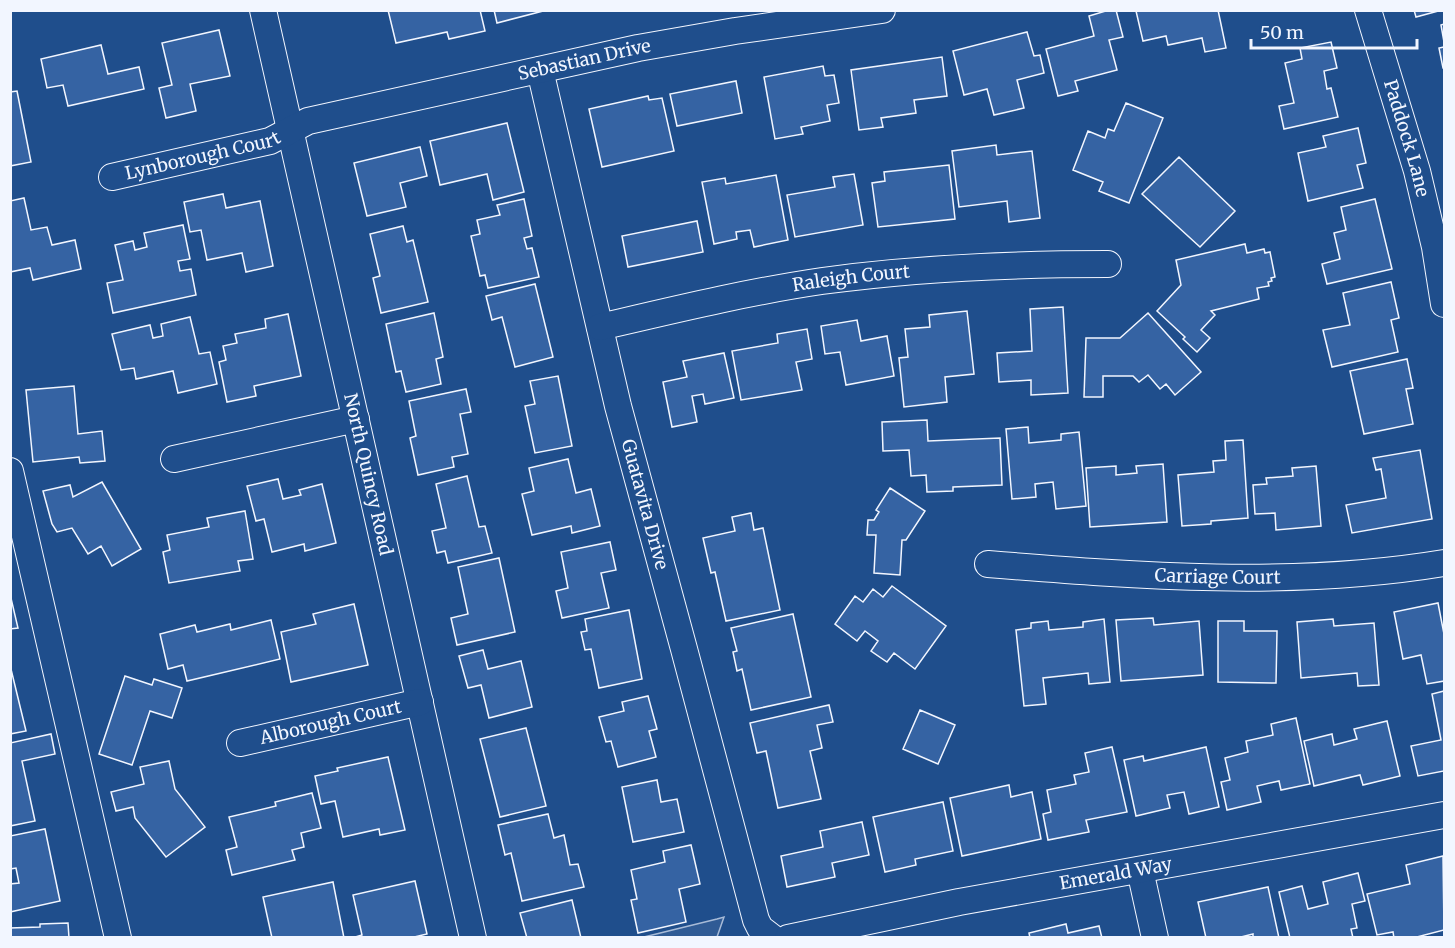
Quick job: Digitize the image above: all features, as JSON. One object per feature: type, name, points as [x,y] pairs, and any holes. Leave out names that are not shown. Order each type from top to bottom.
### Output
[{"type":"street","name":"North Quincy Road","points":[[263,10],[473,938]]},
{"type":"street","name":"Sebastian Drive","points":[[290,131],[308,121],[687,39],[882,10]]},
{"type":"street","name":"Paddock Lane","points":[[1368,10],[1417,171],[1433,237],[1444,304]]},
{"type":"street","name":"Guatavita Drive","points":[[540,70],[636,477],[690,669],[756,920],[760,928],[776,936]]},
{"type":"street","name":"Lynborough Court","points":[[112,177],[270,141],[290,131]]},
{"type":"street","name":"Raleigh Court","points":[[600,327],[747,294],[854,278],[1015,265],[1108,264]]},
{"type":"street","points":[[174,459],[356,419]]},
{"type":"street","points":[[10,471],[118,938]]},
{"type":"street","name":"Carriage Court","points":[[988,564],[1132,575],[1232,578],[1339,574],[1444,563]]},
{"type":"street","name":"Alborough Court","points":[[240,743],[420,702]]},
{"type":"street","name":"Emerald Way","points":[[776,936],[1444,815]]},
{"type":"street","points":[[1140,870],[1155,938]]},
{"type":"shaded area","points":[[724,917],[717,937],[644,937],[717,919]]},
{"type":"building","points":[[388,10],[480,10],[485,31],[449,39],[447,32],[396,43]]},
{"type":"building","points":[[494,10],[547,10],[497,23]]},
{"type":"building","points":[[1116,10],[1123,37],[1109,40],[1117,70],[1075,81],[1078,91],[1058,96],[1046,49],[1094,36],[1089,16]]},
{"type":"building","points":[[1218,10],[1226,48],[1205,52],[1202,38],[1168,45],[1166,36],[1143,41],[1136,11]]},
{"type":"building","points":[[1414,10],[1442,10],[1416,17]]},
{"type":"building","points":[[1444,24],[1444,42],[1441,25]]},
{"type":"building","points":[[219,30],[230,76],[190,84],[196,111],[166,118],[159,88],[172,85],[162,43]]},
{"type":"building","points":[[1027,32],[1034,56],[1040,55],[1044,73],[1017,80],[1024,108],[994,115],[987,89],[964,95],[953,51]]},
{"type":"building","points":[[1331,42],[1337,68],[1324,71],[1327,89],[1331,88],[1338,117],[1284,129],[1279,106],[1294,103],[1285,63],[1302,59],[1300,48]]},
{"type":"building","points":[[101,45],[108,74],[139,67],[144,89],[68,106],[63,85],[47,88],[41,59]]},
{"type":"building","points":[[1444,47],[1444,68],[1443,68],[1439,48]]},
{"type":"building","points":[[942,57],[947,96],[914,100],[916,113],[881,118],[883,127],[859,130],[851,70]]},
{"type":"building","points":[[823,66],[825,76],[834,75],[839,103],[827,105],[830,121],[801,127],[803,134],[775,139],[764,77]]},
{"type":"building","points":[[736,81],[742,113],[677,126],[670,94]]},
{"type":"building","points":[[17,91],[31,162],[10,166],[10,92]]},
{"type":"building","points":[[648,96],[649,100],[662,98],[674,151],[602,167],[589,109]]},
{"type":"building","points":[[1126,103],[1163,118],[1129,203],[1099,191],[1103,182],[1073,170],[1088,131],[1105,138],[1108,129],[1114,131]]},
{"type":"building","points":[[507,123],[524,192],[493,200],[487,174],[440,185],[430,141]]},
{"type":"building","points":[[1358,128],[1366,163],[1357,165],[1363,188],[1308,201],[1298,153],[1326,147],[1323,136]]},
{"type":"building","points":[[996,145],[997,155],[1032,151],[1040,218],[1009,222],[1007,201],[959,207],[952,151]]},
{"type":"building","points":[[420,147],[427,176],[400,183],[406,207],[367,216],[354,163]]},
{"type":"building","points":[[1179,157],[1235,211],[1200,247],[1142,194]]},
{"type":"building","points":[[949,165],[955,219],[878,227],[872,183],[885,181],[884,172]]},
{"type":"building","points":[[854,174],[863,225],[795,237],[787,195],[835,187],[833,177]]},
{"type":"building","points":[[776,175],[788,240],[754,247],[750,230],[736,232],[737,239],[714,244],[702,182],[725,178],[726,184]]},
{"type":"building","points":[[223,194],[226,208],[260,201],[273,266],[246,272],[242,253],[207,260],[201,230],[190,232],[184,202]]},
{"type":"building","points":[[24,198],[31,230],[47,227],[52,245],[75,240],[81,269],[33,280],[30,268],[10,272],[10,201]]},
{"type":"building","points":[[524,199],[532,236],[524,238],[527,249],[532,248],[539,277],[488,288],[485,275],[480,276],[471,236],[480,234],[477,220],[500,215],[497,205]]},
{"type":"building","points":[[1375,199],[1392,269],[1327,284],[1322,264],[1340,259],[1334,233],[1346,230],[1341,207]]},
{"type":"building","points":[[697,221],[703,252],[628,267],[622,236]]},
{"type":"building","points":[[183,225],[190,259],[178,261],[180,271],[191,269],[196,295],[113,313],[107,283],[123,280],[115,245],[133,241],[135,250],[147,247],[144,233]]},
{"type":"building","points":[[403,226],[407,242],[413,240],[428,302],[381,313],[373,278],[380,276],[370,234]]},
{"type":"building","points":[[1245,244],[1247,253],[1264,249],[1265,253],[1270,252],[1275,277],[1268,282],[1269,286],[1257,288],[1259,299],[1211,311],[1215,315],[1201,330],[1210,338],[1197,352],[1183,339],[1185,337],[1157,311],[1181,285],[1176,260]]},
{"type":"building","points":[[1391,282],[1399,318],[1391,320],[1398,352],[1332,367],[1323,330],[1350,325],[1343,293]]},
{"type":"building","points":[[535,284],[553,357],[515,367],[502,317],[492,320],[486,296]]},
{"type":"building","points":[[1063,307],[1068,393],[1031,395],[1031,380],[999,382],[997,353],[1032,351],[1030,309]]},
{"type":"building","points":[[967,311],[974,374],[945,377],[947,402],[904,407],[899,358],[908,357],[905,329],[930,327],[929,315]]},
{"type":"building","points":[[434,313],[443,357],[436,359],[441,384],[406,392],[401,371],[396,372],[386,324]]},
{"type":"building","points":[[1148,313],[1201,372],[1175,395],[1166,384],[1160,389],[1148,375],[1139,382],[1133,376],[1103,376],[1103,397],[1084,397],[1086,338],[1120,338]]},
{"type":"building","points":[[288,314],[301,376],[254,386],[256,396],[227,402],[219,362],[226,360],[223,346],[237,343],[235,334],[266,328],[265,319]]},
{"type":"building","points":[[190,317],[199,354],[210,352],[217,384],[178,393],[173,371],[136,379],[134,368],[121,370],[112,334],[150,325],[153,338],[163,336],[161,324]]},
{"type":"building","points":[[857,320],[861,341],[887,336],[894,376],[846,385],[840,352],[825,354],[821,326]]},
{"type":"building","points":[[807,329],[812,359],[796,362],[802,390],[741,400],[732,351],[778,343],[777,334]]},
{"type":"building","points":[[724,353],[734,398],[705,404],[703,394],[692,396],[697,422],[672,427],[663,382],[687,377],[683,361]]},
{"type":"building","points":[[1407,359],[1413,388],[1406,389],[1413,424],[1364,434],[1350,371]]},
{"type":"building","points":[[558,376],[572,446],[535,453],[525,406],[535,404],[530,381]]},
{"type":"building","points":[[74,386],[78,434],[102,431],[105,461],[80,463],[79,457],[33,462],[26,390]]},
{"type":"building","points":[[466,389],[471,412],[460,414],[468,454],[452,457],[454,467],[418,475],[410,438],[416,436],[409,401]]},
{"type":"building","points":[[927,420],[928,441],[1000,438],[1002,485],[953,487],[953,491],[927,492],[926,475],[911,476],[909,450],[883,451],[882,422]]},
{"type":"building","points":[[1028,427],[1029,443],[1061,440],[1061,434],[1079,432],[1086,506],[1056,509],[1053,482],[1035,484],[1036,497],[1012,499],[1006,429]]},
{"type":"building","points":[[1243,440],[1248,518],[1182,526],[1178,475],[1214,472],[1213,461],[1226,460],[1225,441]]},
{"type":"building","points":[[1420,450],[1432,519],[1352,533],[1346,505],[1386,498],[1381,469],[1376,470],[1373,458]]},
{"type":"building","points":[[568,459],[576,493],[591,489],[600,526],[572,533],[571,526],[532,535],[522,494],[534,491],[529,468]]},
{"type":"building","points":[[1163,464],[1167,522],[1090,527],[1086,468],[1116,466],[1116,475],[1137,473],[1136,466]]},
{"type":"building","points":[[1316,466],[1321,526],[1276,530],[1275,513],[1255,514],[1253,485],[1267,484],[1266,478],[1293,476],[1292,468]]},
{"type":"building","points":[[467,476],[479,527],[485,526],[492,553],[448,563],[445,551],[437,553],[432,531],[446,528],[436,484]]},
{"type":"building","points":[[278,479],[283,499],[301,495],[299,490],[322,484],[336,543],[305,551],[304,544],[272,552],[264,519],[256,521],[247,486]]},
{"type":"building","points":[[102,482],[141,549],[112,566],[101,546],[88,554],[72,528],[57,532],[52,524],[43,491],[70,485],[73,497]]},
{"type":"building","points":[[890,488],[925,511],[906,540],[902,540],[900,575],[874,573],[876,535],[867,535],[868,520],[874,520],[879,512],[876,510]]},
{"type":"building","points":[[245,511],[253,559],[238,561],[240,571],[169,583],[163,552],[170,550],[167,535],[209,527],[207,518]]},
{"type":"building","points":[[751,513],[754,530],[763,528],[780,610],[726,621],[715,572],[711,573],[703,538],[735,531],[732,517]]},
{"type":"building","points":[[610,542],[616,570],[601,573],[609,608],[562,618],[556,591],[568,588],[561,552]]},
{"type":"building","points":[[499,558],[515,632],[457,645],[451,618],[468,614],[458,567]]},
{"type":"building","points":[[892,586],[946,626],[915,669],[894,653],[887,662],[871,651],[878,641],[865,631],[857,641],[835,624],[855,596],[863,602],[873,589],[883,597]]},
{"type":"building","points":[[10,594],[18,628],[10,629]]},
{"type":"building","points":[[1438,603],[1444,634],[1444,681],[1427,684],[1421,655],[1403,659],[1394,612]]},
{"type":"building","points":[[354,604],[368,665],[291,682],[281,632],[316,624],[313,614]]},
{"type":"building","points":[[629,610],[642,679],[599,688],[591,649],[585,650],[581,632],[587,631],[585,619]]},
{"type":"building","points":[[793,614],[811,697],[751,710],[742,669],[737,671],[733,652],[737,651],[731,628]]},
{"type":"building","points":[[1153,618],[1154,625],[1199,621],[1203,675],[1121,681],[1116,620]]},
{"type":"building","points":[[1104,619],[1110,682],[1089,684],[1088,673],[1043,678],[1046,704],[1024,706],[1016,630],[1031,628],[1031,623],[1048,621],[1049,630],[1083,627],[1083,622]]},
{"type":"building","points":[[1333,619],[1334,626],[1374,623],[1379,685],[1358,686],[1357,673],[1301,678],[1297,622]]},
{"type":"building","points":[[271,620],[280,659],[187,681],[183,665],[168,669],[160,634],[195,625],[197,632],[230,624],[231,630]]},
{"type":"building","points":[[1218,621],[1244,621],[1244,631],[1277,631],[1276,683],[1218,682]]},
{"type":"building","points":[[483,650],[488,669],[521,661],[532,707],[489,718],[481,685],[468,688],[459,656]]},
{"type":"building","points":[[10,665],[26,731],[10,734]]},
{"type":"building","points":[[125,676],[152,685],[154,679],[182,688],[172,718],[150,711],[132,765],[99,754]]},
{"type":"building","points":[[1444,691],[1444,771],[1418,776],[1411,746],[1441,740],[1432,694]]},
{"type":"building","points":[[648,696],[657,729],[649,731],[656,757],[618,767],[611,741],[606,742],[599,717],[624,711],[622,702]]},
{"type":"building","points":[[829,705],[833,722],[817,725],[822,748],[810,751],[821,799],[778,808],[766,751],[757,753],[750,723]]},
{"type":"building","points":[[920,710],[955,725],[938,764],[903,749]]},
{"type":"building","points":[[1296,718],[1310,784],[1281,790],[1279,781],[1257,786],[1261,802],[1227,810],[1221,782],[1230,780],[1225,758],[1248,752],[1246,741],[1273,735],[1271,724]]},
{"type":"building","points":[[1387,721],[1400,776],[1363,785],[1360,775],[1314,786],[1304,741],[1332,734],[1334,745],[1357,739],[1354,729]]},
{"type":"building","points":[[526,728],[546,806],[500,817],[480,739]]},
{"type":"building","points":[[51,734],[55,754],[22,761],[35,821],[10,826],[10,743]]},
{"type":"building","points":[[1112,747],[1127,812],[1086,820],[1089,832],[1048,840],[1043,814],[1051,812],[1047,790],[1076,784],[1074,775],[1089,772],[1085,753]]},
{"type":"building","points":[[1206,747],[1219,807],[1189,814],[1184,792],[1167,795],[1170,808],[1136,816],[1124,760],[1143,756],[1144,761]]},
{"type":"building","points":[[388,757],[405,830],[380,835],[379,829],[343,837],[335,801],[321,804],[315,776],[338,771],[337,768]]},
{"type":"building","points":[[169,761],[175,789],[205,827],[166,857],[135,818],[133,807],[116,811],[111,792],[144,784],[140,767]]},
{"type":"building","points":[[657,780],[661,802],[677,799],[684,832],[633,842],[622,787]]},
{"type":"building","points":[[1009,785],[1011,797],[1032,792],[1041,839],[962,856],[950,798]]},
{"type":"building","points":[[312,793],[321,828],[301,833],[304,847],[292,850],[295,860],[232,875],[226,850],[237,847],[229,817],[276,806],[275,802]]},
{"type":"building","points":[[943,802],[953,851],[915,859],[916,865],[885,872],[873,817]]},
{"type":"building","points":[[548,814],[554,838],[564,835],[570,865],[578,864],[584,887],[522,901],[511,853],[505,855],[498,825]]},
{"type":"building","points":[[862,822],[869,855],[832,863],[835,877],[787,887],[781,856],[823,847],[820,831]]},
{"type":"building","points":[[45,829],[60,901],[10,912],[10,884],[19,883],[16,868],[10,869],[10,836]]},
{"type":"building","points":[[691,845],[700,884],[679,889],[686,922],[638,933],[631,900],[637,899],[631,870],[665,862],[663,851]]},
{"type":"building","points":[[1443,856],[1444,930],[1413,938],[1394,938],[1393,932],[1377,935],[1367,894],[1410,884],[1406,865]]},
{"type":"building","points":[[1358,873],[1365,901],[1352,904],[1357,928],[1351,929],[1353,938],[1290,938],[1279,892],[1302,886],[1308,909],[1328,904],[1323,882]]},
{"type":"building","points":[[415,881],[427,934],[410,938],[352,938],[362,935],[353,895]]},
{"type":"building","points":[[333,882],[344,938],[272,938],[263,897]]},
{"type":"building","points":[[1268,887],[1279,938],[1253,938],[1253,934],[1237,938],[1206,938],[1198,902]]},
{"type":"building","points":[[572,900],[581,938],[527,938],[520,913]]},
{"type":"building","points":[[68,923],[69,938],[10,938],[10,928]]},
{"type":"building","points":[[1066,924],[1068,933],[1099,926],[1102,938],[1030,938],[1029,933]]}]
